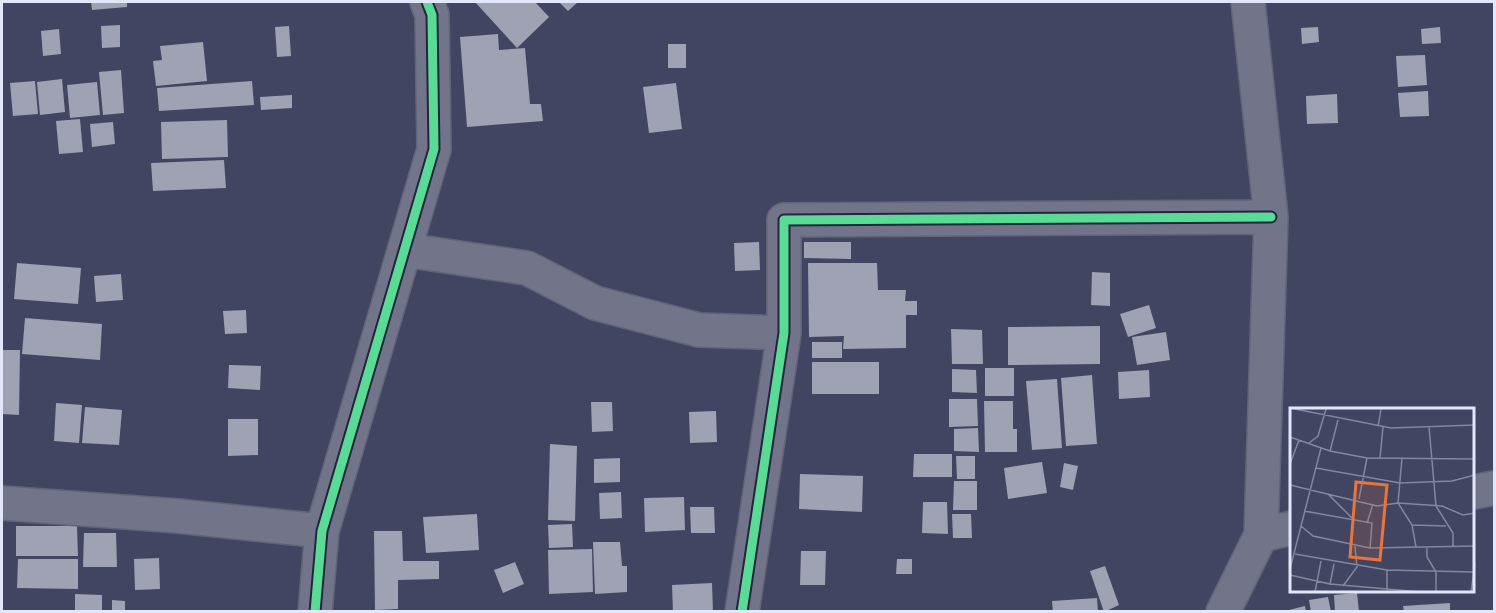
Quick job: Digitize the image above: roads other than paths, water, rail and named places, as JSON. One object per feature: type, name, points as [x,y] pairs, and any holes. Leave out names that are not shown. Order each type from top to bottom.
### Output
[{"type":"street","points":[[315,612],[322,531],[434,149],[432,15],[427,2]]},
{"type":"street","points":[[1223,612],[1276,531],[1271,217],[1248,2]]},
{"type":"street","points":[[741,612],[784,333],[784,220],[1271,217]]},
{"type":"street","points":[[405,250],[527,268],[595,303],[699,330],[784,333]]},
{"type":"street","points":[[1475,492],[1494,488]]},
{"type":"street","points":[[2,503],[178,516],[322,531]]}]
